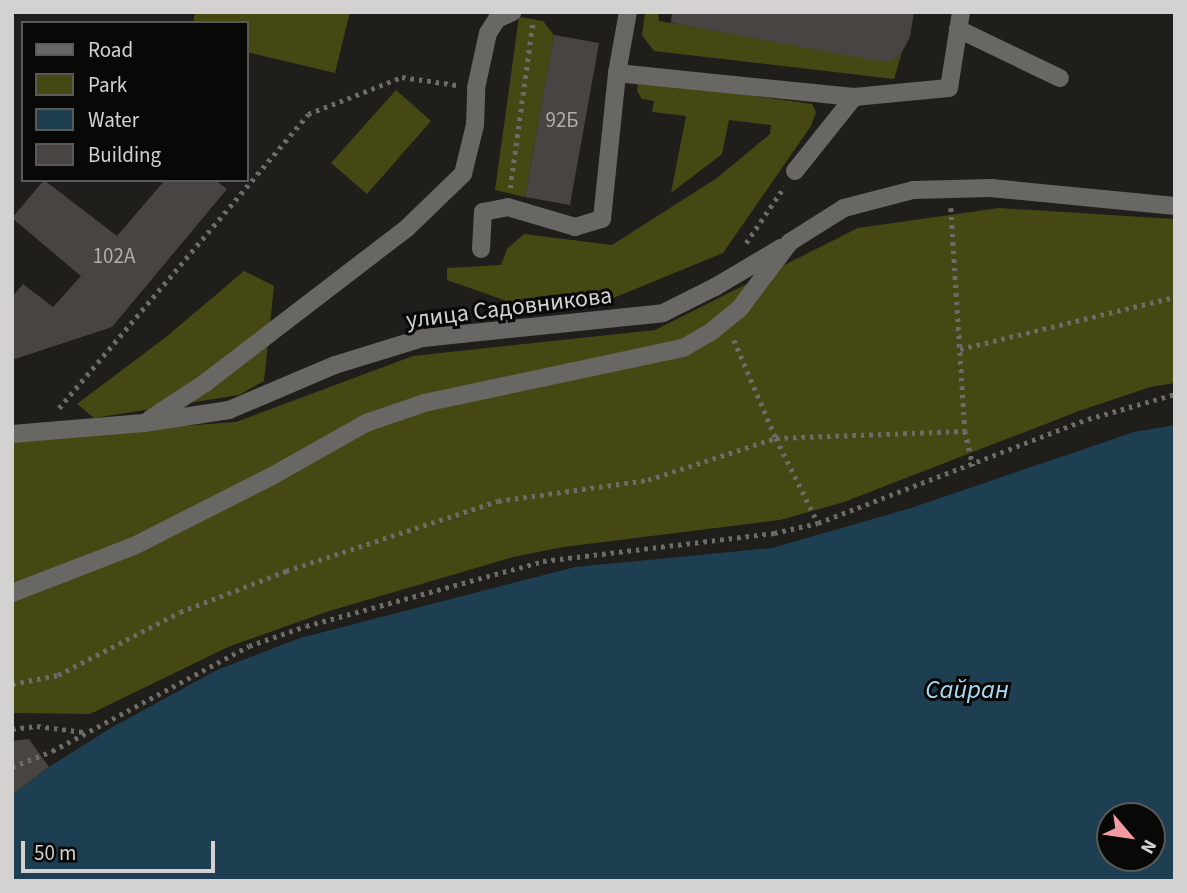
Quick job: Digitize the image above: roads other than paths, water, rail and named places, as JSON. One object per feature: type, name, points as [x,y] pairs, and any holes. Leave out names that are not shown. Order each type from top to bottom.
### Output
[{"type":"lane","points":[[144,423],[205,383],[407,228],[463,174],[475,125],[475,88],[488,33],[497,19],[513,12]]},
{"type":"lane","points":[[481,249],[483,212],[508,207],[575,227],[602,219],[626,12]]},
{"type":"lane","points":[[617,74],[854,97],[949,88],[960,21],[1060,78]]},
{"type":"lane","points":[[795,171],[854,97]]},
{"type":"lane","name":"улица Садовникова","points":[[12,434],[144,423],[229,410],[335,365],[423,338],[663,313],[715,288],[844,208],[913,190],[991,188],[1175,206]]},
{"type":"lane","points":[[12,593],[134,546],[272,476],[366,423],[424,403],[683,348],[740,309],[790,242]]},
{"type":"water","name":"Сайран","points":[[1175,425],[1175,881],[12,881],[12,795],[49,767],[109,729],[217,670],[300,638],[575,567],[772,548],[911,508],[1134,432]]}]
